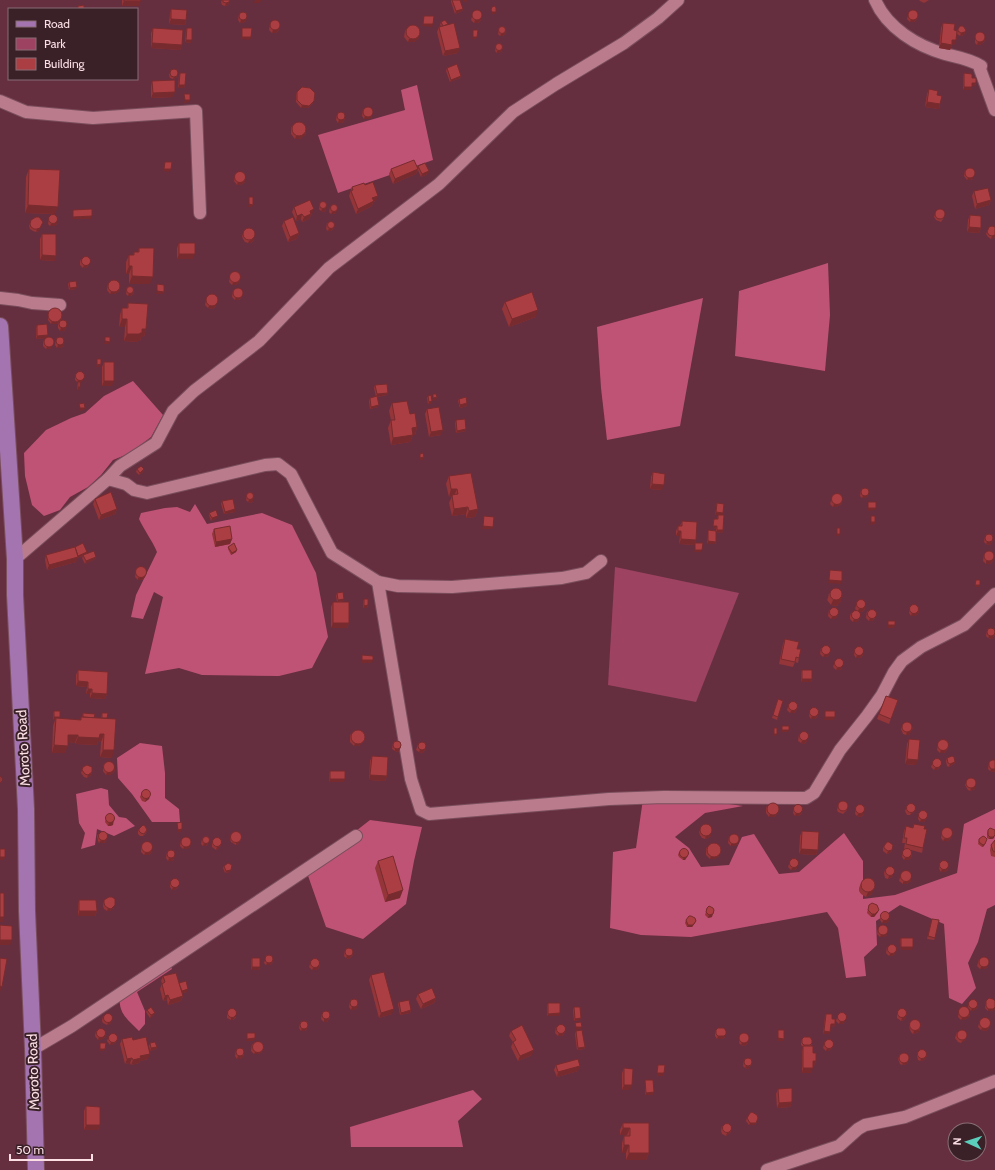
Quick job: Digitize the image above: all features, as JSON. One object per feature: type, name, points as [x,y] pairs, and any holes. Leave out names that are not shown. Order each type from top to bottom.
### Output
[{"type":"main road","name":"Moroto Road","points":[[0,326],[15,559],[15,595],[26,809],[27,911],[33,1049],[36,1170]]},
{"type":"street","points":[[15,559],[108,479],[120,466],[156,443],[174,411],[194,391],[258,341],[329,268],[439,184],[513,112],[624,43],[658,18],[678,0]]},
{"type":"street","points":[[875,0],[890,23],[907,36],[943,54],[974,62],[981,66],[980,69],[995,110]]},
{"type":"street","points":[[0,101],[26,112],[93,118],[196,111],[200,212]]},
{"type":"street","points":[[0,298],[32,303],[60,305]]},
{"type":"street","points":[[108,479],[126,484],[134,490],[147,493],[265,465],[278,464],[291,474],[332,553],[378,582],[398,586],[452,587],[562,578],[586,573],[601,561]]},
{"type":"street","points":[[378,582],[411,779],[421,810],[429,814],[609,799],[664,797],[806,798],[814,793],[840,750],[871,711],[902,661],[920,647],[964,624],[995,594]]},
{"type":"street","points":[[33,1049],[72,1026],[356,836]]},
{"type":"street","points":[[767,1170],[838,1146],[865,1125],[905,1118],[995,1081]]},
{"type":"green space","points":[[615,567],[739,593],[696,702],[608,685]]},
{"type":"shaded area","points":[[417,85],[433,160],[338,193],[318,135],[405,110],[401,90]]},
{"type":"shaded area","points":[[828,263],[830,315],[825,371],[735,356],[739,291]]},
{"type":"shaded area","points":[[703,298],[680,426],[607,440],[601,388],[597,327]]},
{"type":"shaded area","points":[[133,381],[163,415],[151,437],[130,453],[113,460],[101,475],[88,487],[70,497],[60,510],[44,516],[32,505],[25,476],[24,453],[46,430],[85,413],[104,396]]},
{"type":"shaded area","points":[[195,504],[207,524],[262,513],[292,525],[316,573],[328,637],[312,668],[279,676],[202,675],[179,668],[145,674],[163,597],[154,592],[143,619],[131,617],[136,595],[157,552],[139,519],[141,513],[165,508],[177,507],[190,512]]},
{"type":"shaded area","points":[[140,743],[162,746],[165,773],[165,798],[179,809],[180,822],[152,822],[132,794],[118,778],[117,758]]},
{"type":"shaded area","points":[[101,788],[108,790],[109,805],[119,817],[126,818],[135,826],[114,836],[97,829],[95,845],[81,849],[85,833],[79,823],[76,794]]},
{"type":"shaded area","points":[[644,792],[743,806],[705,813],[675,837],[689,848],[701,867],[729,865],[742,837],[754,834],[779,874],[799,872],[844,833],[863,861],[863,899],[895,895],[957,873],[964,824],[995,809],[995,905],[987,909],[978,942],[968,963],[976,988],[962,1004],[949,998],[944,924],[900,905],[876,921],[877,945],[864,957],[866,976],[846,978],[838,928],[827,912],[691,937],[641,935],[610,928],[613,852],[636,848]]},
{"type":"shaded area","points":[[370,820],[422,827],[406,904],[363,939],[326,927],[306,870]]},
{"type":"shaded area","points":[[169,962],[172,969],[137,992],[145,1011],[145,1024],[139,1031],[122,1012],[120,997]]},
{"type":"shaded area","points":[[473,1090],[482,1099],[458,1121],[463,1147],[351,1147],[350,1127]]},
{"type":"building","points":[[140,0],[141,1],[124,1]]},
{"type":"building","points":[[223,0],[230,0],[226,3],[223,2]]},
{"type":"building","points":[[452,0],[460,0],[463,9],[456,11]]},
{"type":"building","points":[[84,5],[84,8],[78,8],[78,6]]},
{"type":"building","points":[[495,6],[496,12],[492,12],[492,7]]},
{"type":"building","points":[[171,9],[187,10],[186,20],[171,19]]},
{"type":"building","points":[[475,10],[479,10],[482,15],[479,20],[475,20],[472,17],[472,13]]},
{"type":"building","points":[[913,10],[918,15],[913,20],[908,15]]},
{"type":"building","points":[[241,12],[245,12],[247,16],[245,20],[241,20],[239,18],[239,14]]},
{"type":"building","points":[[424,16],[434,16],[433,24],[423,24]]},
{"type":"building","points":[[273,20],[277,20],[279,21],[279,29],[273,30],[270,27],[270,23]]},
{"type":"building","points":[[445,20],[448,24],[443,26],[441,22]]},
{"type":"building","points":[[454,23],[460,48],[445,51],[439,27]]},
{"type":"building","points":[[943,23],[955,24],[954,30],[957,31],[956,40],[952,40],[952,45],[941,43]]},
{"type":"building","points":[[410,25],[416,25],[420,29],[420,35],[416,39],[410,39],[406,35],[406,29]]},
{"type":"building","points":[[502,26],[505,27],[505,33],[502,34],[499,33],[498,30],[499,27]]},
{"type":"building","points":[[960,26],[963,26],[966,30],[965,32],[961,33],[958,31]]},
{"type":"building","points":[[153,28],[183,30],[182,45],[152,43]]},
{"type":"building","points":[[187,28],[192,28],[192,40],[186,40]]},
{"type":"building","points":[[242,28],[252,28],[251,37],[242,37]]},
{"type":"building","points":[[473,30],[478,30],[477,37],[473,37]]},
{"type":"building","points":[[980,32],[985,37],[980,42],[975,37]]},
{"type":"building","points":[[499,43],[502,44],[502,50],[499,51],[496,50],[495,47],[496,44]]},
{"type":"building","points":[[457,64],[461,76],[451,80],[447,68]]},
{"type":"building","points":[[174,69],[177,70],[177,76],[174,77],[171,76],[170,73],[171,70]]},
{"type":"building","points":[[180,73],[186,73],[185,85],[179,85]]},
{"type":"building","points":[[964,73],[972,74],[972,78],[976,78],[976,83],[972,83],[972,87],[964,87]]},
{"type":"building","points":[[175,80],[175,92],[153,93],[152,81]]},
{"type":"building","points":[[302,87],[310,88],[315,93],[314,101],[309,106],[302,105],[297,100],[297,92]]},
{"type":"building","points":[[929,89],[938,91],[937,95],[942,96],[940,104],[927,102]]},
{"type":"building","points":[[184,94],[190,94],[190,100],[185,100]]},
{"type":"building","points":[[366,107],[370,107],[372,108],[372,116],[366,117],[363,114],[363,110]]},
{"type":"building","points":[[339,112],[343,112],[345,116],[343,120],[339,120],[337,118],[337,114]]},
{"type":"building","points":[[296,122],[302,122],[306,126],[306,132],[302,136],[296,136],[292,132],[292,126]]},
{"type":"building","points":[[414,160],[418,169],[395,179],[391,169]]},
{"type":"building","points":[[165,162],[172,162],[171,169],[164,169]]},
{"type":"building","points":[[425,163],[429,171],[422,174],[418,166]]},
{"type":"building","points":[[968,168],[972,168],[975,173],[972,178],[968,178],[965,175],[965,171]]},
{"type":"building","points":[[29,169],[60,170],[58,207],[28,205]]},
{"type":"building","points":[[240,171],[244,173],[246,177],[244,181],[240,183],[236,181],[234,177],[236,173]]},
{"type":"building","points":[[373,182],[378,196],[372,198],[374,201],[358,209],[351,191],[353,190],[352,187]]},
{"type":"building","points":[[988,188],[991,200],[977,204],[974,191]]},
{"type":"building","points":[[249,197],[253,197],[253,205],[249,204]]},
{"type":"building","points":[[310,200],[314,209],[310,211],[311,214],[304,217],[302,214],[297,216],[294,207]]},
{"type":"building","points":[[323,201],[326,202],[326,208],[323,209],[320,208],[319,205],[320,202]]},
{"type":"building","points":[[334,204],[337,205],[337,211],[334,212],[331,211],[330,208],[331,205]]},
{"type":"building","points":[[92,209],[92,216],[73,217],[73,210]]},
{"type":"building","points":[[938,209],[942,209],[945,214],[942,219],[938,219],[935,216],[935,212]]},
{"type":"building","points":[[53,214],[58,219],[53,224],[48,219]]},
{"type":"building","points":[[970,215],[981,216],[981,228],[969,227]]},
{"type":"building","points":[[39,217],[43,222],[40,228],[34,229],[30,224],[31,220]]},
{"type":"building","points":[[293,217],[299,233],[290,237],[284,221]]},
{"type":"building","points":[[331,221],[334,222],[334,228],[331,229],[328,228],[327,225],[328,222]]},
{"type":"building","points":[[989,227],[995,227],[995,235],[992,236],[987,232]]},
{"type":"building","points":[[247,228],[251,228],[255,234],[251,240],[247,240],[243,236],[243,232]]},
{"type":"building","points":[[42,234],[56,234],[56,256],[42,255]]},
{"type":"building","points":[[179,243],[195,243],[195,254],[179,254]]},
{"type":"building","points":[[139,248],[154,248],[153,277],[132,276],[132,266],[129,266],[129,255],[134,255],[134,252],[139,252]]},
{"type":"building","points":[[86,256],[91,261],[86,266],[81,261]]},
{"type":"building","points":[[233,272],[237,272],[239,273],[239,281],[233,282],[230,279],[230,275]]},
{"type":"building","points":[[112,280],[116,280],[120,286],[116,292],[112,292],[108,288],[108,284]]},
{"type":"building","points":[[76,281],[77,287],[70,288],[69,282]]},
{"type":"building","points":[[157,284],[164,285],[164,292],[157,291]]},
{"type":"building","points":[[130,286],[133,287],[133,293],[130,294],[127,293],[126,290],[127,287]]},
{"type":"building","points":[[236,288],[240,288],[242,289],[242,297],[236,298],[233,295],[233,291]]},
{"type":"building","points":[[532,292],[538,310],[512,319],[505,302]]},
{"type":"building","points":[[212,294],[216,296],[218,300],[216,304],[212,306],[208,304],[206,300],[208,296]]},
{"type":"building","points":[[128,303],[148,304],[146,329],[142,329],[142,333],[140,334],[127,334],[127,319],[122,319],[122,308],[128,308]]},
{"type":"building","points":[[55,308],[60,310],[62,315],[60,320],[55,322],[50,320],[48,315],[50,310]]},
{"type":"building","points":[[61,320],[65,320],[67,324],[65,328],[61,328],[59,326],[59,322]]},
{"type":"building","points":[[47,324],[48,335],[37,336],[37,325]]},
{"type":"building","points":[[47,337],[51,337],[53,338],[53,346],[47,347],[44,344],[44,340]]},
{"type":"building","points":[[58,337],[62,337],[64,341],[62,345],[58,345],[56,343],[56,339]]},
{"type":"building","points":[[105,337],[110,337],[110,342],[105,341]]},
{"type":"building","points":[[97,359],[101,359],[101,364],[97,365]]},
{"type":"building","points":[[104,362],[114,362],[114,381],[104,381]]},
{"type":"building","points":[[80,371],[85,376],[80,381],[75,376]]},
{"type":"building","points":[[387,384],[388,393],[377,394],[375,385]]},
{"type":"building","points":[[433,394],[436,394],[437,397],[433,398]]},
{"type":"building","points":[[431,395],[432,401],[429,402],[428,396]]},
{"type":"building","points":[[377,396],[379,405],[371,407],[370,398]]},
{"type":"building","points":[[466,397],[467,403],[460,405],[459,399]]},
{"type":"building","points":[[407,401],[410,414],[415,413],[417,427],[412,428],[413,435],[393,438],[391,420],[395,420],[392,403]]},
{"type":"building","points":[[84,403],[85,408],[80,408],[79,404]]},
{"type":"building","points":[[439,407],[443,430],[431,432],[427,409]]},
{"type":"building","points":[[465,419],[466,429],[457,431],[456,420]]},
{"type":"building","points":[[423,453],[424,457],[420,458],[420,454]]},
{"type":"building","points":[[141,466],[144,469],[140,473],[137,469]]},
{"type":"building","points":[[653,472],[665,474],[664,485],[652,484]]},
{"type":"building","points":[[471,473],[478,509],[469,511],[468,507],[454,509],[452,495],[458,494],[457,489],[451,489],[449,476]]},
{"type":"building","points":[[865,488],[868,489],[868,495],[865,496],[862,495],[861,492],[862,489]]},
{"type":"building","points":[[111,492],[117,509],[101,515],[95,499]]},
{"type":"building","points":[[250,492],[253,493],[253,499],[250,500],[247,499],[246,496],[247,493]]},
{"type":"building","points":[[835,494],[839,494],[841,495],[841,503],[835,504],[832,501],[832,497]]},
{"type":"building","points":[[233,499],[235,509],[225,512],[222,501]]},
{"type":"building","points":[[868,502],[876,502],[876,508],[868,508]]},
{"type":"building","points":[[717,503],[724,504],[723,513],[716,512]]},
{"type":"building","points":[[216,510],[218,516],[212,518],[209,513]]},
{"type":"building","points":[[718,515],[724,515],[723,530],[717,530],[717,526],[713,526],[714,519],[718,519]]},
{"type":"building","points":[[484,516],[494,517],[493,527],[483,526]]},
{"type":"building","points":[[871,516],[875,516],[875,522],[871,522]]},
{"type":"building","points":[[682,521],[697,522],[696,540],[681,539],[681,531],[678,531],[678,526],[682,526]]},
{"type":"building","points":[[230,526],[232,539],[216,542],[214,529]]},
{"type":"building","points":[[837,528],[840,528],[840,534],[837,534]]},
{"type":"building","points":[[708,530],[716,531],[716,542],[708,541]]},
{"type":"building","points":[[987,534],[991,534],[993,538],[991,542],[987,542],[985,540],[985,536]]},
{"type":"building","points":[[83,543],[87,552],[78,556],[75,547]]},
{"type":"building","points":[[234,543],[237,550],[232,553],[228,547]]},
{"type":"building","points":[[695,543],[703,543],[702,550],[695,550]]},
{"type":"building","points":[[75,547],[78,557],[49,565],[46,555]]},
{"type":"building","points":[[94,551],[96,557],[86,561],[83,555]]},
{"type":"building","points":[[987,551],[991,551],[993,552],[993,560],[987,561],[984,558],[984,554]]},
{"type":"building","points":[[139,567],[143,567],[145,568],[145,576],[139,577],[136,574],[136,570]]},
{"type":"building","points":[[830,570],[842,571],[842,581],[829,580]]},
{"type":"building","points":[[976,580],[980,580],[980,585],[975,585]]},
{"type":"building","points":[[838,588],[841,589],[841,599],[834,600],[831,599],[830,592],[831,589]]},
{"type":"building","points":[[343,592],[344,599],[338,600],[337,593]]},
{"type":"building","points":[[364,599],[368,599],[368,605],[364,606]]},
{"type":"building","points":[[861,599],[866,604],[861,609],[856,604]]},
{"type":"building","points":[[333,602],[349,602],[349,623],[333,623]]},
{"type":"building","points":[[914,604],[919,609],[914,614],[909,609]]},
{"type":"building","points":[[834,607],[839,612],[834,617],[829,612]]},
{"type":"building","points":[[872,609],[877,614],[872,619],[867,614]]},
{"type":"building","points":[[856,610],[861,615],[856,620],[851,615]]},
{"type":"building","points":[[888,621],[895,621],[895,625],[888,625]]},
{"type":"building","points":[[989,628],[993,628],[995,632],[993,636],[989,636],[987,634],[987,630]]},
{"type":"building","points":[[785,639],[799,642],[797,649],[801,649],[799,658],[796,657],[795,662],[781,659]]},
{"type":"building","points":[[826,645],[831,650],[826,655],[821,650]]},
{"type":"building","points":[[859,646],[864,651],[859,656],[854,651]]},
{"type":"building","points":[[362,655],[373,656],[373,660],[362,660]]},
{"type":"building","points":[[839,658],[844,663],[839,668],[834,663]]},
{"type":"building","points":[[78,670],[108,672],[107,694],[92,693],[92,689],[88,689],[88,682],[78,681]]},
{"type":"building","points":[[802,670],[812,670],[812,679],[802,679]]},
{"type":"building","points":[[886,696],[898,700],[891,719],[879,714]]},
{"type":"building","points":[[778,699],[783,701],[778,717],[773,715]]},
{"type":"building","points":[[793,701],[798,706],[793,711],[788,706]]},
{"type":"building","points":[[814,707],[819,712],[814,717],[809,712]]},
{"type":"building","points":[[54,711],[60,711],[60,717],[54,717]]},
{"type":"building","points":[[825,711],[835,711],[835,717],[825,717]]},
{"type":"building","points":[[83,713],[95,714],[94,718],[83,717]]},
{"type":"building","points":[[102,713],[108,713],[107,718],[102,718]]},
{"type":"building","points":[[81,717],[116,719],[114,750],[103,750],[104,734],[100,734],[99,738],[68,735],[68,746],[54,745],[56,718],[81,720]]},
{"type":"building","points":[[905,722],[909,722],[911,723],[911,731],[905,732],[902,729],[902,725]]},
{"type":"building","points":[[782,726],[789,726],[789,730],[782,730]]},
{"type":"building","points":[[774,728],[777,728],[777,734],[774,734]]},
{"type":"building","points":[[358,730],[363,732],[365,737],[363,742],[358,744],[353,742],[351,737],[353,732]]},
{"type":"building","points":[[804,731],[809,736],[804,741],[799,736]]},
{"type":"building","points":[[909,739],[920,740],[918,760],[907,759]]},
{"type":"building","points":[[941,740],[945,740],[947,741],[947,749],[941,750],[938,747],[938,743]]},
{"type":"building","points":[[395,741],[399,741],[401,745],[399,749],[395,749],[393,747],[393,743]]},
{"type":"building","points":[[420,742],[424,742],[426,746],[424,750],[420,750],[418,748],[418,744]]},
{"type":"building","points":[[372,756],[388,757],[387,776],[370,775]]},
{"type":"building","points":[[952,756],[954,757],[955,762],[950,764],[948,763],[947,758]]},
{"type":"building","points":[[935,759],[939,759],[941,763],[939,767],[935,767],[933,765],[933,761]]},
{"type":"building","points":[[995,760],[995,769],[991,769],[989,766],[989,762]]},
{"type":"building","points":[[109,761],[113,763],[115,767],[113,771],[109,773],[105,771],[103,767],[105,763]]},
{"type":"building","points":[[87,765],[92,767],[92,772],[88,775],[82,770],[83,767]]},
{"type":"building","points":[[330,771],[345,771],[345,779],[330,779]]},
{"type":"building","points":[[971,778],[976,783],[971,788],[966,783]]},
{"type":"building","points":[[144,790],[148,790],[150,794],[148,798],[144,798],[142,796],[142,792]]},
{"type":"building","points":[[841,801],[845,801],[847,802],[847,810],[841,811],[838,808],[838,804]]},
{"type":"building","points":[[773,803],[777,805],[779,809],[777,813],[773,815],[769,813],[767,809],[769,805]]},
{"type":"building","points":[[911,803],[916,808],[911,813],[906,808]]},
{"type":"building","points":[[798,804],[803,809],[798,814],[793,809]]},
{"type":"building","points":[[860,804],[865,809],[860,814],[855,809]]},
{"type":"building","points":[[923,810],[928,815],[923,820],[918,815]]},
{"type":"building","points":[[110,813],[115,818],[110,823],[105,818]]},
{"type":"building","points":[[182,822],[182,829],[178,830],[177,823]]},
{"type":"building","points":[[704,824],[708,824],[712,830],[708,836],[704,836],[700,832],[700,828]]},
{"type":"building","points":[[914,824],[925,826],[924,829],[927,829],[923,848],[906,844],[907,838],[904,838],[906,826],[913,828]]},
{"type":"building","points":[[143,825],[147,830],[144,834],[139,831]]},
{"type":"building","points":[[945,828],[949,828],[951,829],[951,837],[945,838],[942,835],[942,831]]},
{"type":"building","points":[[990,828],[995,830],[995,835],[993,837],[988,835],[988,830]]},
{"type":"building","points":[[103,831],[108,836],[103,841],[98,836]]},
{"type":"building","points":[[802,831],[819,832],[818,850],[801,849]]},
{"type":"building","points":[[234,832],[238,832],[240,833],[240,841],[234,842],[231,839],[231,835]]},
{"type":"building","points":[[732,834],[736,834],[738,835],[738,843],[732,844],[729,841],[729,837]]},
{"type":"building","points":[[983,836],[987,839],[983,845],[979,842],[979,839]]},
{"type":"building","points":[[184,837],[188,837],[190,838],[190,846],[184,847],[181,844],[181,840]]},
{"type":"building","points":[[206,837],[209,840],[206,843],[203,840]]},
{"type":"building","points":[[217,837],[222,842],[217,847],[212,842]]},
{"type":"building","points":[[995,840],[995,852],[993,851],[991,845]]},
{"type":"building","points":[[147,841],[151,843],[153,847],[151,851],[147,853],[143,851],[141,847],[143,843]]},
{"type":"building","points":[[887,842],[893,845],[892,850],[888,851],[884,848]]},
{"type":"building","points":[[714,843],[719,845],[721,850],[719,855],[714,857],[709,855],[707,850],[709,845]]},
{"type":"building","points":[[684,848],[689,853],[684,858],[679,853]]},
{"type":"building","points":[[907,848],[912,853],[907,858],[902,853]]},
{"type":"building","points":[[0,849],[5,849],[5,857],[0,857]]},
{"type":"building","points":[[169,850],[173,850],[175,854],[173,858],[169,858],[167,856],[167,852]]},
{"type":"building","points":[[393,856],[403,890],[388,895],[378,861]]},
{"type":"building","points":[[794,858],[799,863],[794,868],[789,863]]},
{"type":"building","points":[[944,860],[949,865],[944,870],[939,865]]},
{"type":"building","points":[[228,863],[232,865],[231,870],[226,871],[224,866]]},
{"type":"building","points":[[890,866],[895,871],[890,876],[885,871]]},
{"type":"building","points":[[906,870],[910,872],[912,876],[910,880],[906,882],[902,880],[900,876],[902,872]]},
{"type":"building","points":[[865,878],[871,878],[875,882],[875,888],[871,892],[865,892],[861,888],[861,882]]},
{"type":"building","points":[[173,879],[177,879],[179,883],[177,887],[173,887],[171,885],[171,881]]},
{"type":"building","points":[[0,893],[4,893],[4,917],[0,917]]},
{"type":"building","points":[[109,897],[115,899],[115,905],[111,909],[105,906],[104,903],[104,900]]},
{"type":"building","points":[[79,900],[96,900],[97,911],[79,911]]},
{"type":"building","points":[[872,903],[877,905],[879,910],[875,914],[872,914],[868,910],[869,905]]},
{"type":"building","points":[[709,906],[714,910],[713,914],[709,915],[706,912]]},
{"type":"building","points":[[885,911],[890,916],[885,921],[880,916]]},
{"type":"building","points":[[689,916],[695,918],[696,921],[693,925],[688,925],[686,920]]},
{"type":"building","points":[[932,919],[939,920],[935,938],[928,936]]},
{"type":"building","points":[[0,925],[12,926],[12,940],[0,940]]},
{"type":"building","points":[[881,925],[885,925],[887,926],[887,934],[881,935],[878,932],[878,928]]},
{"type":"building","points":[[901,938],[913,938],[913,947],[901,947]]},
{"type":"building","points":[[892,944],[897,949],[892,954],[887,949]]},
{"type":"building","points":[[347,948],[351,948],[353,952],[351,956],[347,956],[345,954],[345,950]]},
{"type":"building","points":[[267,955],[271,955],[273,959],[271,963],[267,963],[265,961],[265,957]]},
{"type":"building","points":[[982,957],[986,957],[988,958],[988,966],[982,967],[979,964],[979,960]]},
{"type":"building","points":[[0,958],[7,959],[2,987],[0,986]]},
{"type":"building","points":[[252,958],[260,958],[260,967],[252,967]]},
{"type":"building","points":[[315,958],[320,963],[315,968],[310,963]]},
{"type":"building","points":[[384,972],[394,1009],[381,1013],[371,975]]},
{"type":"building","points":[[176,973],[183,996],[170,1000],[168,995],[165,996],[162,984],[165,982],[163,976]]},
{"type":"building","points":[[186,981],[188,989],[182,991],[179,983]]},
{"type":"building","points":[[432,988],[436,998],[423,1004],[418,994]]},
{"type":"building","points":[[989,998],[995,1001],[995,1007],[993,1009],[988,1009],[986,1006],[986,1001]]},
{"type":"building","points":[[352,999],[356,999],[358,1003],[356,1007],[352,1007],[350,1005],[350,1001]]},
{"type":"building","points":[[973,999],[978,1004],[973,1009],[968,1004]]},
{"type":"building","points":[[409,1000],[411,1010],[401,1013],[399,1002]]},
{"type":"building","points":[[548,1003],[560,1003],[560,1013],[548,1014]]},
{"type":"building","points":[[151,1007],[155,1013],[151,1015],[147,1010]]},
{"type":"building","points":[[574,1007],[580,1007],[581,1018],[575,1019]]},
{"type":"building","points":[[962,1007],[966,1007],[968,1008],[968,1016],[962,1017],[959,1014],[959,1010]]},
{"type":"building","points":[[902,1008],[907,1013],[902,1018],[897,1013]]},
{"type":"building","points":[[230,1009],[234,1009],[236,1013],[234,1017],[230,1017],[228,1015],[228,1011]]},
{"type":"building","points":[[324,1011],[328,1011],[330,1015],[328,1019],[324,1019],[322,1017],[322,1013]]},
{"type":"building","points":[[842,1012],[847,1017],[842,1022],[837,1017]]},
{"type":"building","points":[[108,1013],[113,1018],[108,1023],[103,1018]]},
{"type":"building","points":[[826,1014],[832,1014],[832,1019],[835,1019],[835,1024],[831,1024],[830,1032],[824,1031]]},
{"type":"building","points":[[985,1017],[989,1019],[991,1023],[989,1027],[985,1029],[981,1027],[979,1023],[981,1019]]},
{"type":"building","points":[[913,1020],[917,1020],[919,1021],[919,1029],[913,1030],[910,1027],[910,1023]]},
{"type":"building","points":[[302,1021],[306,1021],[308,1025],[306,1029],[302,1029],[300,1027],[300,1023]]},
{"type":"building","points":[[581,1022],[582,1027],[576,1027],[575,1023]]},
{"type":"building","points":[[561,1024],[566,1029],[561,1034],[556,1029]]},
{"type":"building","points":[[522,1025],[534,1050],[520,1056],[513,1042],[516,1040],[511,1031]]},
{"type":"building","points":[[101,1028],[106,1033],[101,1038],[96,1033]]},
{"type":"building","points":[[718,1028],[724,1028],[726,1034],[724,1036],[718,1036],[716,1034],[716,1030]]},
{"type":"building","points":[[582,1030],[585,1047],[578,1048],[576,1031]]},
{"type":"building","points":[[778,1030],[784,1030],[784,1039],[778,1038]]},
{"type":"building","points":[[960,1030],[964,1030],[966,1031],[966,1039],[960,1040],[957,1037],[957,1033]]},
{"type":"building","points":[[247,1033],[255,1033],[255,1038],[247,1039]]},
{"type":"building","points":[[744,1033],[749,1038],[744,1043],[739,1038]]},
{"type":"building","points":[[111,1034],[115,1034],[117,1038],[115,1042],[111,1042],[109,1040],[109,1036]]},
{"type":"building","points":[[132,1037],[133,1040],[146,1037],[150,1054],[140,1056],[141,1058],[133,1060],[132,1058],[127,1059],[122,1039]]},
{"type":"building","points":[[804,1037],[810,1037],[812,1043],[810,1045],[804,1045],[802,1043],[802,1039]]},
{"type":"building","points":[[829,1039],[834,1044],[829,1049],[824,1044]]},
{"type":"building","points":[[155,1042],[157,1047],[151,1048],[150,1043]]},
{"type":"building","points":[[256,1042],[260,1042],[262,1043],[262,1051],[256,1052],[253,1049],[253,1045]]},
{"type":"building","points":[[100,1043],[106,1043],[105,1049],[100,1049]]},
{"type":"building","points":[[803,1046],[813,1046],[813,1053],[816,1053],[816,1061],[813,1061],[813,1068],[803,1068]]},
{"type":"building","points":[[238,1048],[242,1048],[244,1052],[242,1056],[238,1056],[236,1054],[236,1050]]},
{"type":"building","points":[[920,1050],[924,1050],[926,1054],[924,1058],[920,1058],[918,1056],[918,1052]]},
{"type":"building","points":[[902,1053],[906,1053],[909,1058],[906,1063],[902,1063],[899,1060],[899,1056]]},
{"type":"building","points":[[746,1058],[750,1058],[752,1062],[750,1066],[746,1066],[744,1064],[744,1060]]},
{"type":"building","points":[[578,1059],[580,1066],[558,1072],[556,1065]]},
{"type":"building","points":[[658,1065],[665,1065],[664,1073],[657,1073]]},
{"type":"building","points":[[624,1068],[633,1069],[632,1085],[624,1085]]},
{"type":"building","points":[[645,1080],[653,1080],[654,1092],[646,1093]]},
{"type":"building","points":[[792,1088],[792,1102],[779,1103],[778,1089]]},
{"type":"building","points":[[86,1106],[100,1107],[100,1125],[86,1125]]},
{"type":"building","points":[[752,1112],[757,1115],[758,1118],[756,1123],[750,1123],[747,1118]]},
{"type":"building","points":[[623,1123],[649,1123],[649,1153],[629,1153],[629,1145],[624,1145],[624,1136],[630,1136],[630,1128],[623,1128]]},
{"type":"building","points":[[727,1123],[732,1128],[727,1133],[722,1128]]}]
